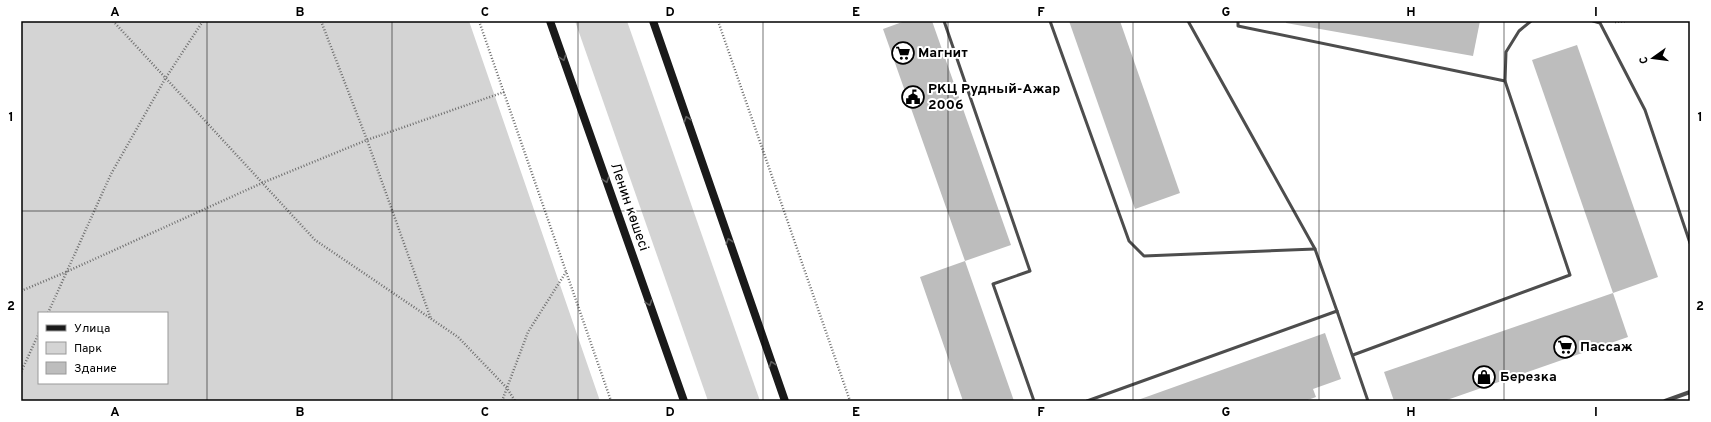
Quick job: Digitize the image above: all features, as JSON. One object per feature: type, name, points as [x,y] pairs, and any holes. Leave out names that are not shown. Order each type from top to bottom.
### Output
[{"type":"main road","name":"Ленин көшесі","points":[[550,21],[684,401]]},
{"type":"main road","points":[[653,21],[785,401]]},
{"type":"street","points":[[1665,401],[1690,392]]},
{"type":"lane","points":[[944,21],[1030,271],[994,284],[1034,401]]},
{"type":"lane","points":[[1050,21],[1129,241],[1144,256],[1315,249]]},
{"type":"lane","points":[[1188,21],[1315,249],[1368,401]]},
{"type":"lane","points":[[1238,21],[1238,26],[1505,81]]},
{"type":"lane","points":[[1353,355],[1570,275],[1505,81],[1506,52],[1518,31],[1531,21]]},
{"type":"lane","points":[[1593,21],[1600,23],[1645,110],[1690,243]]},
{"type":"lane","points":[[1087,401],[1337,311]]},
{"type":"path","points":[[113,21],[315,240],[458,337],[507,388],[515,401]]},
{"type":"path","points":[[48,312],[111,174],[165,79],[203,21]]},
{"type":"path","points":[[321,21],[367,140],[432,319]]},
{"type":"path","points":[[479,21],[611,401]]},
{"type":"path","points":[[718,21],[850,401]]},
{"type":"path","points":[[21,290],[66,272],[262,183],[367,140],[504,92]]},
{"type":"path","points":[[502,401],[528,332],[566,272]]},
{"type":"path","points":[[21,372],[38,335]]},
{"type":"green space","points":[[21,21],[469,21],[600,401],[21,401]]},
{"type":"green space","points":[[575,21],[627,21],[760,401],[708,401]]},
{"type":"building","points":[[905,21],[932,21],[1011,245],[965,261],[883,29]]},
{"type":"building","points":[[1069,21],[1120,21],[1180,193],[1135,209]]},
{"type":"building","points":[[1286,21],[1480,21],[1473,56],[1286,23]]},
{"type":"building","points":[[1577,45],[1658,277],[1613,293],[1532,60]]},
{"type":"building","points":[[965,261],[1014,401],[963,401],[920,277]]},
{"type":"building","points":[[1613,293],[1628,337],[1444,401],[1394,401],[1384,372]]},
{"type":"building","points":[[1325,333],[1341,379],[1313,389],[1316,397],[1305,401],[1135,401]]},
{"type":"place","name":"Магнит","points":[[903,53]]},
{"type":"place","name":"РКЦ Рудный-Ажар 2006","points":[[913,97]]},
{"type":"place","name":"Пассаж","points":[[1565,347]]},
{"type":"place","name":"Березка","points":[[1484,377]]}]
